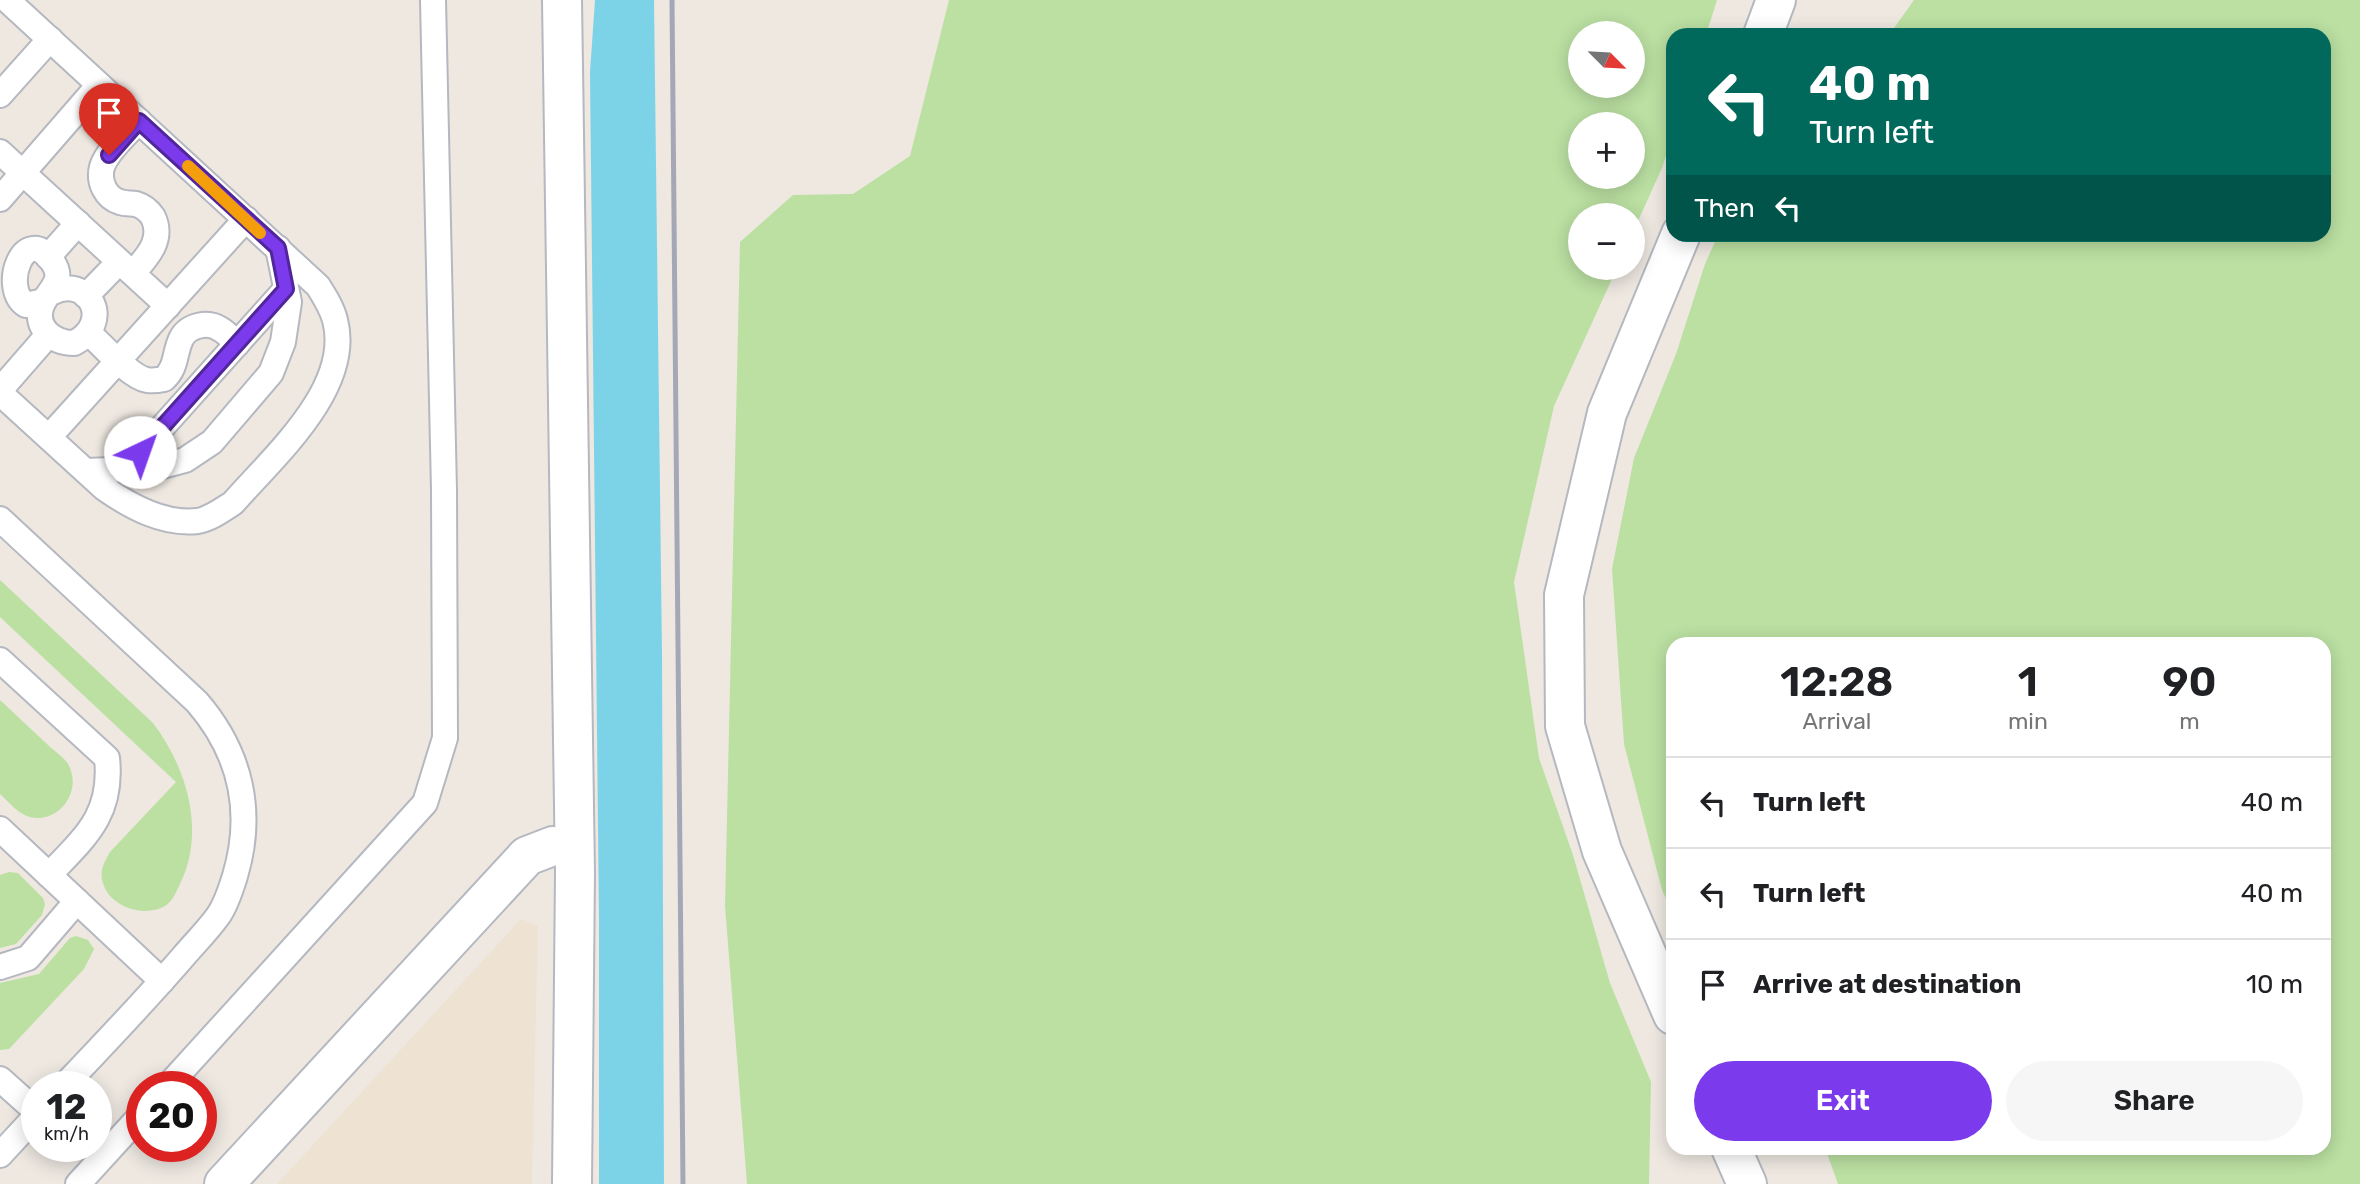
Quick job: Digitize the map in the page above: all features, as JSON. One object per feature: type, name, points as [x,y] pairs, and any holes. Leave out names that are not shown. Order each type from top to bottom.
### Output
[{"type":"street","points":[[562,0],[575,873],[572,1184]]},
{"type":"street","points":[[1766,28],[1776,0]]},
{"type":"street","points":[[1666,999],[1602,851],[1565,726],[1564,595],[1607,413],[1678,242]]},
{"type":"street","points":[[224,1184],[527,856],[553,846]]},
{"type":"street","points":[[1734,1155],[1746,1184]]},
{"type":"lane","points":[[182,1071],[425,803],[445,738],[444,490],[433,0]]},
{"type":"lane","points":[[3,1],[50,39],[318,286],[331,308],[336,324],[334,368],[314,411],[233,503],[217,514],[199,521],[173,520],[149,514],[122,500],[86,471],[0,392],[48,335]]},
{"type":"lane","points":[[3,86],[50,39]]},
{"type":"lane","points":[[0,199],[99,85]]},
{"type":"lane","points":[[86,296],[153,247],[157,230],[155,221],[146,209],[137,204],[113,199],[106,193],[101,178],[102,167],[109,155],[139,121]]},
{"type":"lane","points":[[0,152],[169,306]]},
{"type":"lane","points":[[49,437],[246,219]]},
{"type":"lane","points":[[48,257],[78,223]]},
{"type":"lane","points":[[86,471],[155,468],[185,460],[212,442],[271,373],[283,342],[289,302],[278,248]]},
{"type":"lane","points":[[48,257],[30,249],[5,254],[2,280],[5,302],[26,305],[48,297],[68,288],[76,289],[86,296],[94,307],[95,316],[89,333],[74,343],[55,341],[48,335],[40,318],[48,297],[57,277],[56,269],[48,257]]},
{"type":"lane","points":[[124,470],[286,289]]},
{"type":"lane","points":[[89,333],[143,379],[164,379],[174,368],[182,338],[190,328],[204,325],[220,328],[237,344]]},
{"type":"lane","points":[[0,519],[197,702],[216,724],[232,756],[241,787],[243,849],[219,915],[78,1071]]},
{"type":"lane","points":[[0,660],[107,758],[109,776],[93,829],[49,875]]},
{"type":"lane","points":[[2,836],[49,875],[162,981]]},
{"type":"lane","points":[[0,967],[28,958],[77,901]]},
{"type":"lane","points":[[0,1079],[21,1099]]},
{"type":"lane","points":[[0,1155],[21,1132]]},
{"type":"lane","points":[[78,1184],[126,1132]]},
{"type":"shaded area","points":[[521,919],[538,926],[532,1184],[277,1184]]},
{"type":"green space","points":[[949,0],[1717,0],[1708,28],[1666,28],[1666,156],[1645,206],[1645,203],[1568,203],[1568,280],[1612,280],[1554,406],[1514,582],[1539,758],[1573,855],[1610,983],[1651,1082],[1649,1184],[747,1184],[725,906],[740,242],[793,195],[853,194],[910,156]]},
{"type":"green space","points":[[1914,0],[2360,0],[2360,1184],[1838,1184],[1828,1155],[2331,1155],[2331,637],[1666,637],[1666,899],[1662,890],[1624,744],[1612,569],[1634,458],[1676,354],[1705,264],[1715,242],[2331,242],[2331,28],[1894,28]]},
{"type":"green space","points":[[0,580],[153,723],[175,760],[189,800],[192,843],[180,884],[165,906],[147,911],[120,904],[107,891],[102,871],[110,852],[176,782],[0,617]]},
{"type":"green space","points":[[0,700],[68,764],[73,784],[70,794],[66,803],[51,815],[30,817],[18,811],[0,794]]},
{"type":"green space","points":[[18,873],[43,898],[45,904],[42,915],[16,944],[0,948],[0,875]]},
{"type":"green space","points":[[76,936],[88,940],[94,949],[84,969],[9,1049],[0,1050],[0,983],[39,974],[70,938]]},
{"type":"water","points":[[595,0],[654,0],[662,655],[664,1184],[599,1184],[599,920],[590,72]]},
{"type":"railway","points":[[672,0],[683,1184]]},
{"type":"slow traffic","points":[[188,166],[260,233]]},
{"type":"route","points":[[109,155],[139,121],[278,248],[286,289],[140,452]]}]
